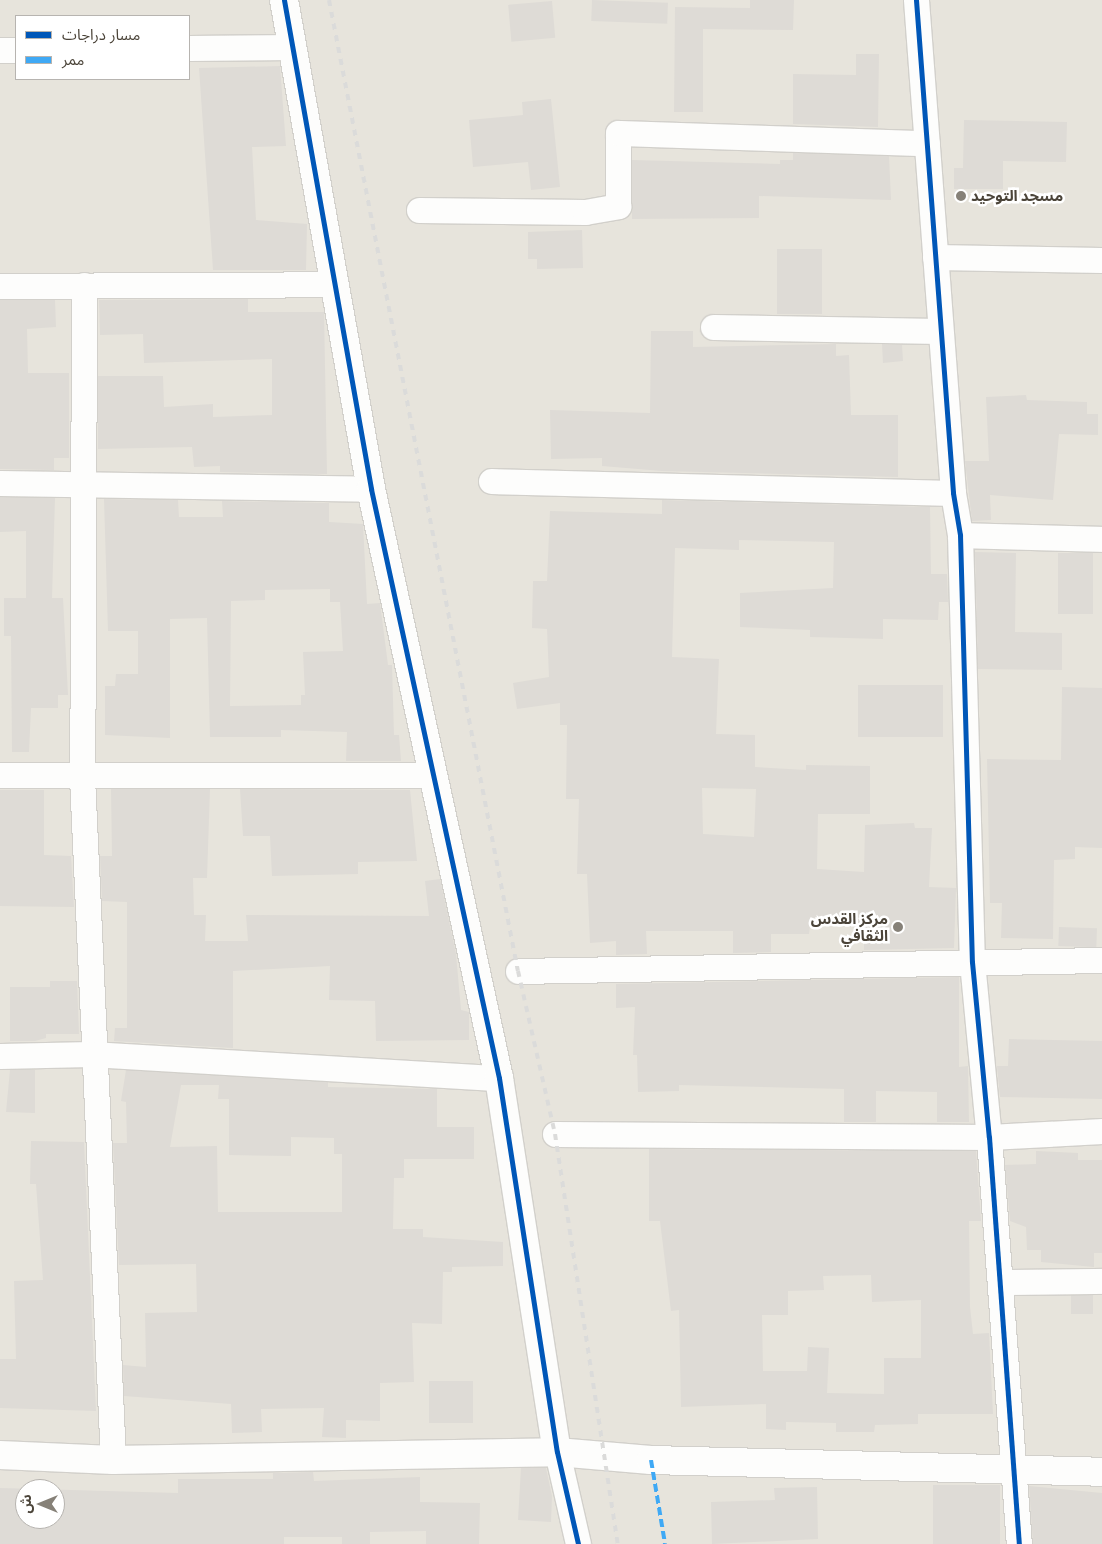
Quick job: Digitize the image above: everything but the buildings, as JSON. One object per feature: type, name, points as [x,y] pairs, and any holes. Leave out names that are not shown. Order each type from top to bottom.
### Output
[{"type":"street","points":[[284,0],[371,489],[499,1078],[557,1452],[578,1544]]},
{"type":"street","points":[[916,0],[953,493],[960,535],[972,962],[1001,1282],[1019,1544]]},
{"type":"street","points":[[190,48],[293,47]]},
{"type":"street","points":[[0,50],[15,50]]},
{"type":"street","points":[[419,210],[585,212],[618,206],[618,133],[927,143]]},
{"type":"street","points":[[935,257],[1102,260]]},
{"type":"street","points":[[0,286],[334,284]]},
{"type":"street","points":[[84,286],[85,487],[82,777],[91,1054],[113,1460]]},
{"type":"street","points":[[713,328],[940,331]]},
{"type":"street","points":[[491,481],[953,493]]},
{"type":"street","points":[[0,483],[85,487],[371,489]]},
{"type":"street","points":[[960,535],[1102,539]]},
{"type":"street","points":[[0,775],[82,777],[433,775]]},
{"type":"street","points":[[518,971],[1102,960]]},
{"type":"street","points":[[0,1056],[91,1054],[499,1078]]},
{"type":"street","points":[[555,1134],[989,1137],[1102,1131]]},
{"type":"street","points":[[1001,1282],[1102,1281]]},
{"type":"street","points":[[0,1455],[113,1460],[557,1452],[651,1460],[1014,1467],[1102,1472]]},
{"type":"shaded area","points":[[0,0],[1102,0],[1102,1544],[0,1544]]},
{"type":"railway","points":[[329,0],[518,971],[555,1134],[618,1544]]},
{"type":"marked path","points":[[651,1460],[665,1544]]},
{"type":"cycle path","points":[[284,0],[371,489],[499,1078],[557,1452],[578,1544]]},
{"type":"cycle path","points":[[916,0],[953,493],[960,535],[972,962],[989,1137],[1019,1544]]},
{"type":"place","name":"مسجد التوحيد","points":[[961,196]]},
{"type":"place","name":"مركز القدس الثقافي","points":[[898,927]]}]
